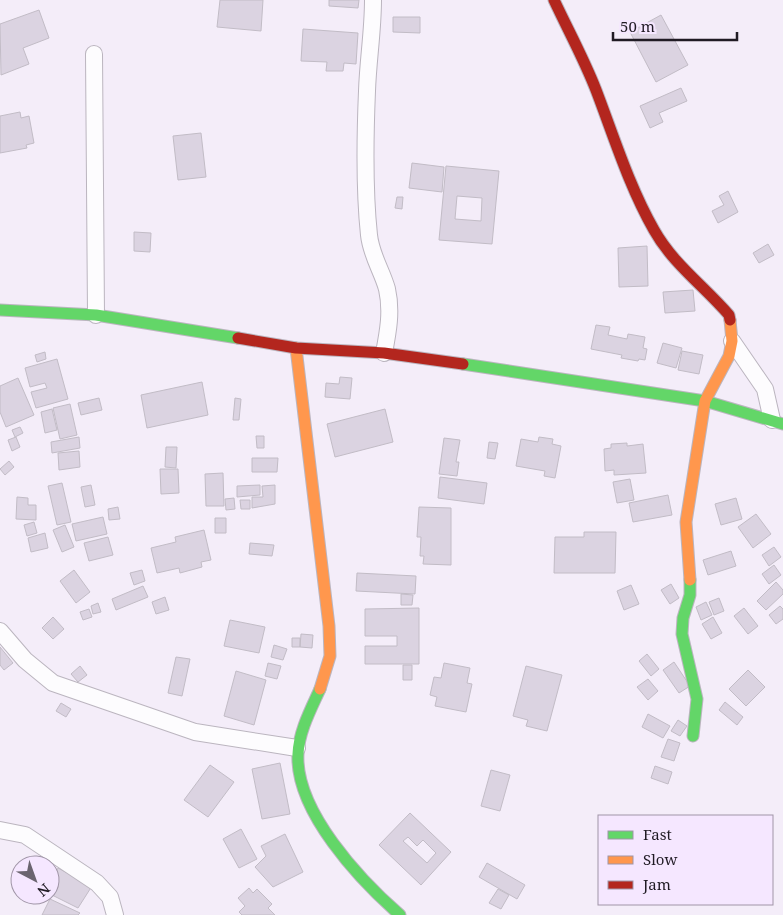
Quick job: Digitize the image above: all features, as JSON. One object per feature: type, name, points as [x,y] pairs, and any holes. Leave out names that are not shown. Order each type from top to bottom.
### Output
[{"type":"street","points":[[373,0],[373,32],[367,89],[366,166],[369,236],[373,256],[386,288],[390,307],[389,329],[384,353]]},
{"type":"street","points":[[554,0],[595,87],[633,188],[654,231],[677,264],[727,310],[732,341],[729,356],[705,401],[686,522],[690,560],[690,595],[683,618],[682,634],[697,699],[693,736]]},
{"type":"street","points":[[94,54],[96,315]]},
{"type":"street","points":[[0,310],[96,315],[296,348],[384,353],[705,401],[777,422]]},
{"type":"street","points":[[732,341],[765,389],[777,422]]},
{"type":"street","points":[[296,348],[314,508],[328,606],[330,656],[326,677],[297,748],[298,765],[305,791],[326,835],[368,884],[400,915]]},
{"type":"street","points":[[0,631],[25,660],[53,683],[195,732],[297,748]]},
{"type":"street","points":[[0,830],[25,835],[97,883],[110,896],[115,915]]},
{"type":"building","points":[[220,0],[263,0],[261,31],[217,27]]},
{"type":"building","points":[[329,0],[359,0],[358,8],[329,6]]},
{"type":"building","points":[[39,10],[49,38],[23,48],[29,64],[1,75],[0,24]]},
{"type":"building","points":[[661,15],[688,65],[656,82],[630,32]]},
{"type":"building","points":[[393,17],[420,17],[420,33],[393,32]]},
{"type":"building","points":[[303,29],[358,33],[356,64],[344,63],[343,71],[326,71],[327,62],[301,61]]},
{"type":"building","points":[[681,88],[687,101],[659,113],[663,122],[650,128],[640,106]]},
{"type":"building","points":[[20,112],[21,118],[29,116],[34,143],[26,145],[27,148],[0,153],[0,116]]},
{"type":"building","points":[[201,133],[206,177],[178,180],[173,136]]},
{"type":"building","points":[[412,163],[444,167],[442,192],[409,188]]},
{"type":"building","points":[[446,166],[499,171],[492,244],[439,240]],"holes":[[[457,196],[482,198],[481,221],[455,219]]]},
{"type":"building","points":[[728,191],[738,212],[718,223],[712,211],[724,205],[719,196]]},
{"type":"building","points":[[397,197],[403,197],[402,209],[395,208]]},
{"type":"building","points":[[134,232],[151,233],[150,252],[134,251]]},
{"type":"building","points":[[768,244],[774,255],[759,263],[753,253]]},
{"type":"building","points":[[647,246],[648,286],[619,287],[618,248]]},
{"type":"building","points":[[693,290],[695,311],[665,313],[663,292]]},
{"type":"building","points":[[596,325],[610,327],[608,335],[627,339],[628,334],[645,337],[643,348],[647,349],[645,360],[639,359],[638,361],[621,358],[622,355],[591,349]]},
{"type":"building","points":[[663,343],[682,348],[676,368],[657,363]]},
{"type":"building","points":[[682,351],[703,355],[699,374],[678,370]]},
{"type":"building","points":[[45,352],[46,359],[37,362],[35,355]]},
{"type":"building","points":[[57,359],[68,399],[36,408],[31,392],[47,388],[45,383],[30,387],[25,368]]},
{"type":"building","points":[[340,377],[352,378],[350,399],[325,397],[326,383],[339,384]]},
{"type":"building","points":[[18,378],[34,415],[6,427],[0,412],[0,386]]},
{"type":"building","points":[[202,382],[208,415],[147,428],[141,395]]},
{"type":"building","points":[[99,398],[102,410],[81,415],[78,403]]},
{"type":"building","points":[[235,398],[241,399],[239,420],[233,420]]},
{"type":"building","points":[[70,404],[77,435],[60,439],[53,408]]},
{"type":"building","points":[[52,409],[57,430],[45,433],[41,412]]},
{"type":"building","points":[[385,409],[393,442],[335,457],[327,424]]},
{"type":"building","points":[[20,427],[23,433],[15,437],[12,430]]},
{"type":"building","points":[[256,436],[264,436],[264,448],[257,448]]},
{"type":"building","points":[[16,437],[20,447],[12,451],[8,440]]},
{"type":"building","points":[[79,437],[80,448],[52,453],[51,442]]},
{"type":"building","points":[[539,437],[553,439],[552,444],[561,446],[555,478],[544,476],[545,471],[516,466],[521,439],[538,442]]},
{"type":"building","points":[[444,438],[460,440],[456,462],[459,462],[457,476],[439,474]]},
{"type":"building","points":[[489,442],[498,443],[495,459],[487,458]]},
{"type":"building","points":[[627,443],[627,446],[643,444],[646,473],[614,475],[614,470],[605,471],[604,449],[611,448],[611,444]]},
{"type":"building","points":[[166,447],[177,447],[176,468],[165,467]]},
{"type":"building","points":[[79,451],[80,467],[59,470],[58,453]]},
{"type":"building","points":[[252,458],[278,458],[277,472],[252,472]]},
{"type":"building","points":[[9,461],[14,467],[5,475],[0,469]]},
{"type":"building","points":[[160,469],[178,469],[179,493],[161,494]]},
{"type":"building","points":[[223,473],[224,506],[206,506],[205,474]]},
{"type":"building","points":[[440,477],[487,483],[484,504],[438,498]]},
{"type":"building","points":[[630,479],[634,500],[617,503],[613,482]]},
{"type":"building","points":[[62,483],[71,522],[57,525],[48,486]]},
{"type":"building","points":[[91,485],[95,505],[85,507],[81,487]]},
{"type":"building","points":[[260,485],[260,495],[237,497],[237,486]]},
{"type":"building","points":[[275,485],[275,504],[252,508],[252,497],[263,497],[262,486]]},
{"type":"building","points":[[668,495],[672,515],[633,522],[629,503]]},
{"type":"building","points":[[17,497],[28,498],[28,505],[36,505],[36,520],[16,519]]},
{"type":"building","points":[[234,498],[235,509],[226,510],[225,499]]},
{"type":"building","points":[[736,498],[742,519],[721,525],[715,504]]},
{"type":"building","points":[[240,500],[250,500],[250,509],[241,509]]},
{"type":"building","points":[[118,507],[120,519],[109,520],[108,509]]},
{"type":"building","points":[[419,507],[451,508],[451,565],[423,564],[424,556],[420,556],[421,537],[417,537]]},
{"type":"building","points":[[756,514],[771,534],[753,548],[738,527]]},
{"type":"building","points":[[103,517],[107,534],[76,541],[72,524]]},
{"type":"building","points":[[215,518],[226,518],[226,533],[215,533]]},
{"type":"building","points":[[34,522],[37,533],[27,536],[24,525]]},
{"type":"building","points":[[65,525],[74,547],[62,552],[53,530]]},
{"type":"building","points":[[204,530],[211,560],[201,562],[202,567],[180,573],[179,568],[157,573],[151,548],[176,542],[175,537]]},
{"type":"building","points":[[584,532],[616,532],[615,573],[554,573],[555,537],[584,537]]},
{"type":"building","points":[[45,533],[48,548],[31,552],[28,538]]},
{"type":"building","points":[[108,537],[113,555],[89,561],[84,543]]},
{"type":"building","points":[[250,543],[274,545],[272,556],[249,554]]},
{"type":"building","points":[[774,547],[781,557],[769,566],[762,555]]},
{"type":"building","points":[[731,551],[736,566],[708,575],[703,560]]},
{"type":"building","points":[[774,565],[781,575],[769,584],[762,574]]},
{"type":"building","points":[[74,570],[90,592],[76,603],[60,581]]},
{"type":"building","points":[[142,570],[145,581],[134,585],[130,573]]},
{"type":"building","points":[[357,573],[416,576],[415,594],[356,591]]},
{"type":"building","points":[[776,582],[783,590],[783,594],[766,610],[757,601]]},
{"type":"building","points":[[671,584],[679,598],[670,604],[661,590]]},
{"type":"building","points":[[631,585],[639,604],[624,610],[617,591]]},
{"type":"building","points":[[143,586],[148,597],[116,610],[112,599]]},
{"type":"building","points":[[401,594],[413,595],[412,605],[401,605]]},
{"type":"building","points":[[165,597],[169,610],[156,614],[152,602]]},
{"type":"building","points":[[719,598],[724,611],[714,615],[709,602]]},
{"type":"building","points":[[706,602],[712,615],[701,620],[696,607]]},
{"type":"building","points":[[98,603],[101,612],[93,614],[91,606]]},
{"type":"building","points":[[780,606],[783,609],[783,619],[776,624],[769,615]]},
{"type":"building","points":[[419,608],[419,664],[365,664],[365,646],[397,646],[397,636],[365,636],[365,609]]},
{"type":"building","points":[[744,608],[758,626],[748,634],[734,616]]},
{"type":"building","points":[[89,609],[92,617],[83,620],[80,612]]},
{"type":"building","points":[[53,617],[64,629],[53,639],[42,628]]},
{"type":"building","points":[[713,617],[722,633],[711,639],[702,624]]},
{"type":"building","points":[[230,620],[265,627],[259,653],[224,646]]},
{"type":"building","points":[[301,634],[313,635],[312,648],[300,647]]},
{"type":"building","points":[[292,638],[300,638],[300,647],[292,647]]},
{"type":"building","points":[[274,645],[287,649],[283,660],[271,657]]},
{"type":"building","points":[[0,647],[13,663],[4,670],[0,665]]},
{"type":"building","points":[[647,654],[659,669],[651,676],[639,661]]},
{"type":"building","points":[[176,657],[190,659],[182,696],[168,693]]},
{"type":"building","points":[[674,662],[690,686],[679,693],[663,670]]},
{"type":"building","points":[[268,663],[281,666],[277,679],[265,676]]},
{"type":"building","points":[[444,663],[470,668],[467,683],[472,684],[466,712],[435,706],[437,697],[430,695],[434,677],[441,678]]},
{"type":"building","points":[[403,665],[412,665],[412,680],[403,680]]},
{"type":"building","points":[[80,666],[87,675],[78,682],[71,674]]},
{"type":"building","points":[[526,666],[562,675],[547,731],[526,726],[528,720],[513,716]]},
{"type":"building","points":[[748,670],[765,687],[746,706],[729,689]]},
{"type":"building","points":[[236,671],[266,680],[254,725],[224,716]]},
{"type":"building","points":[[648,679],[658,691],[648,700],[637,687]]},
{"type":"building","points":[[725,702],[743,717],[737,725],[719,710]]},
{"type":"building","points":[[61,703],[71,709],[66,717],[56,711]]},
{"type":"building","points":[[648,714],[670,726],[663,738],[642,727]]},
{"type":"building","points":[[678,720],[687,726],[680,736],[671,731]]},
{"type":"building","points":[[668,739],[680,743],[674,761],[661,757]]},
{"type":"building","points":[[280,763],[290,814],[262,819],[252,769]]},
{"type":"building","points":[[210,765],[234,782],[208,817],[184,800]]},
{"type":"building","points":[[655,766],[672,772],[668,784],[651,778]]},
{"type":"building","points":[[491,770],[510,775],[500,811],[481,806]]},
{"type":"building","points":[[410,813],[451,852],[421,885],[379,845]],"holes":[[[408,837],[417,846],[423,840],[436,853],[427,863],[403,841]]]},
{"type":"building","points":[[241,829],[257,859],[239,868],[223,839]]},
{"type":"building","points":[[285,834],[303,872],[273,887],[255,867],[266,856],[261,846]]},
{"type":"building","points":[[487,863],[525,885],[517,899],[479,877]]},
{"type":"building","points":[[60,869],[92,886],[78,908],[60,899]]},
{"type":"building","points":[[249,888],[253,893],[257,889],[272,904],[268,908],[275,915],[242,915],[239,912],[245,906],[238,898]]},
{"type":"building","points":[[498,889],[509,895],[501,909],[489,903]]},
{"type":"building","points":[[60,904],[80,913],[78,915],[42,915],[47,905]]},
{"type":"traffic: fast","points":[[0,310],[96,315],[238,338]]},
{"type":"traffic: fast","points":[[463,364],[705,401],[783,424]]},
{"type":"traffic: fast","points":[[690,580],[690,595],[683,618],[682,634],[697,699],[693,736]]},
{"type":"traffic: fast","points":[[320,689],[306,720],[299,745],[300,776],[307,798],[318,821],[349,864],[400,915]]},
{"type":"traffic: slow","points":[[690,580],[686,522],[705,401],[729,356],[732,341],[730,320]]},
{"type":"traffic: slow","points":[[296,348],[329,626],[330,656],[320,689]]},
{"type":"traffic: jam","points":[[554,0],[591,78],[629,179],[654,230],[670,254],[719,304],[729,315],[730,320]]},
{"type":"traffic: jam","points":[[238,338],[296,348],[384,353],[463,364]]}]
